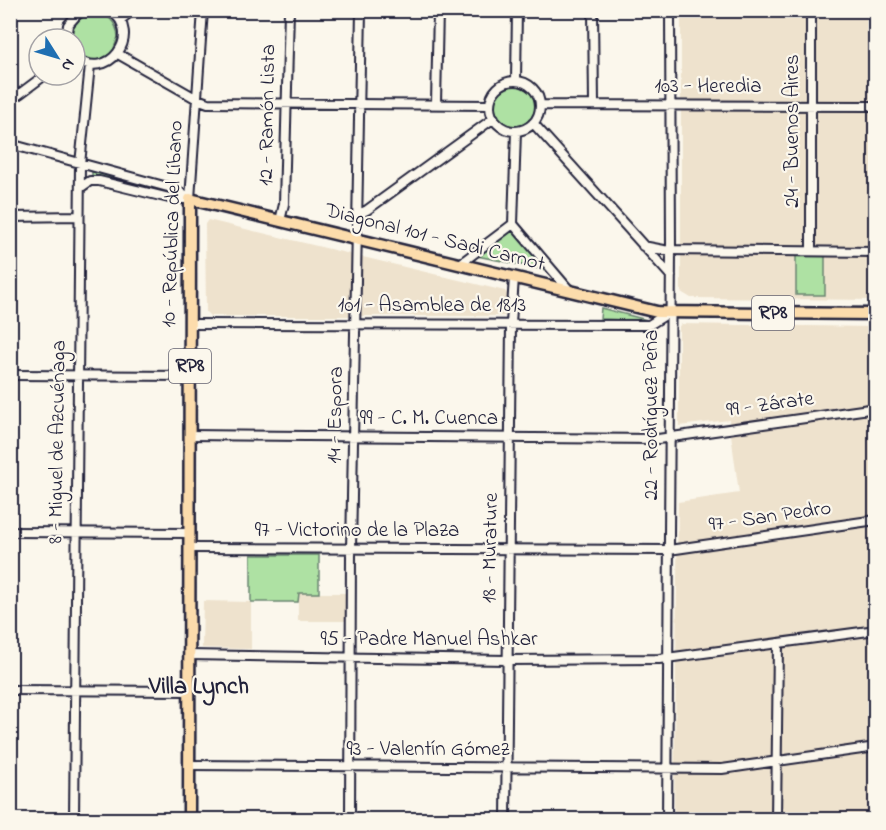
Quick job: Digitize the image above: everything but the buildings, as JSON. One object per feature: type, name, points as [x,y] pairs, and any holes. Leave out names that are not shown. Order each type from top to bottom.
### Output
[{"type":"main road","name":"Diagonal 101 - Sadi Carnot","points":[[190,199],[649,310],[670,312]]},
{"type":"main road","name":"10 - República del Líbano","points":[[189,655],[190,199]]},
{"type":"main road","name":"RP8","points":[[670,312],[876,314]]},
{"type":"main road","name":"RP8","points":[[189,655],[189,819]]},
{"type":"street","points":[[87,63],[107,63],[118,54],[125,34],[120,20],[110,10]]},
{"type":"street","points":[[120,20],[133,10]]},
{"type":"street","name":"10 - República del Líbano","points":[[190,199],[203,10]]},
{"type":"street","name":"12 - Ramón Lista","points":[[280,221],[284,204],[289,10]]},
{"type":"street","name":"14 - Espora","points":[[350,819],[351,550],[361,10]]},
{"type":"street","points":[[436,104],[438,10]]},
{"type":"street","points":[[516,81],[517,10]]},
{"type":"street","points":[[593,10],[594,104]]},
{"type":"street","name":"22 - Rodríguez Peña","points":[[667,819],[671,276],[670,10]]},
{"type":"street","name":"24 - Buenos Aires","points":[[811,10],[811,251]]},
{"type":"street","points":[[68,27],[79,11]]},
{"type":"street","points":[[118,54],[208,103],[490,105]]},
{"type":"street","name":"8 - Miguel de Azcuénaga","points":[[74,819],[74,532],[80,164],[90,65]]},
{"type":"street","points":[[516,81],[536,91],[540,105],[539,115],[533,123],[516,131],[503,128],[494,118],[490,105],[501,85],[516,81]]},
{"type":"street","points":[[10,101],[29,87]]},
{"type":"street","name":"103 - Heredia","points":[[540,105],[876,106]]},
{"type":"street","points":[[357,214],[367,210],[494,118]]},
{"type":"street","points":[[533,123],[671,276]]},
{"type":"street","points":[[516,131],[513,224],[570,291]]},
{"type":"street","name":"Diagonal 101 - Sadi Carnot","points":[[10,144],[175,189],[190,199]]},
{"type":"street","name":"Diagonal 101 - Sadi Carnot","points":[[80,188],[90,182],[99,181],[173,199],[190,199]]},
{"type":"street","points":[[10,217],[79,216]]},
{"type":"street","points":[[460,264],[513,224]]},
{"type":"street","points":[[643,246],[671,250],[876,252]]},
{"type":"street","name":"18 - Murature","points":[[506,819],[511,324],[514,277]]},
{"type":"street","name":"101 - Asamblea de 1813","points":[[190,324],[649,325],[670,312]]},
{"type":"street","points":[[10,375],[190,376]]},
{"type":"street","name":"99 - Zárate","points":[[669,438],[876,408]]},
{"type":"street","name":"99 - C. M. Cuenca","points":[[189,435],[669,438]]},
{"type":"street","name":"97 - San Pedro","points":[[669,550],[876,520]]},
{"type":"street","points":[[10,532],[189,533]]},
{"type":"street","name":"97 - Victorino de la Plaza","points":[[189,548],[669,550]]},
{"type":"street","name":"95 - Padre Manuel Ashkar","points":[[189,655],[507,660],[669,658],[876,630]]},
{"type":"street","points":[[776,819],[777,642]]},
{"type":"street","points":[[10,690],[189,691]]},
{"type":"street","name":"93 - Valentín Gómez","points":[[189,765],[722,769],[876,747]]},
{"type":"shaded area","points":[[681,11],[875,11],[875,300],[691,298],[681,292]]},
{"type":"shaded area","points":[[208,220],[505,291],[510,296],[507,316],[210,316],[206,312],[205,224]]},
{"type":"shaded area","points":[[682,324],[875,327],[875,819],[674,820],[678,502],[739,493],[729,420],[679,426],[679,326]]},
{"type":"shaded area","points":[[298,593],[346,593],[346,621],[298,621]]},
{"type":"shaded area","points":[[203,601],[251,602],[251,649],[202,648]]},
{"type":"green space","points":[[92,12],[107,16],[116,27],[118,37],[113,51],[100,59],[87,58],[87,27],[74,27],[75,22]]},
{"type":"green space","points":[[515,86],[523,87],[529,92],[534,98],[534,114],[529,120],[523,125],[515,126],[507,125],[501,120],[496,114],[495,106],[496,98],[501,92],[507,87]]},
{"type":"green space","points":[[92,172],[169,189],[170,195],[92,177]]},
{"type":"green space","points":[[514,229],[551,271],[477,256]]},
{"type":"green space","points":[[796,256],[825,256],[825,295],[796,295]]},
{"type":"green space","points":[[601,308],[651,321],[600,319]]},
{"type":"green space","points":[[251,555],[319,555],[319,593],[299,593],[298,602],[251,602]]},
{"type":"district","name":"Villa Lynch","points":[[199,687]]}]
